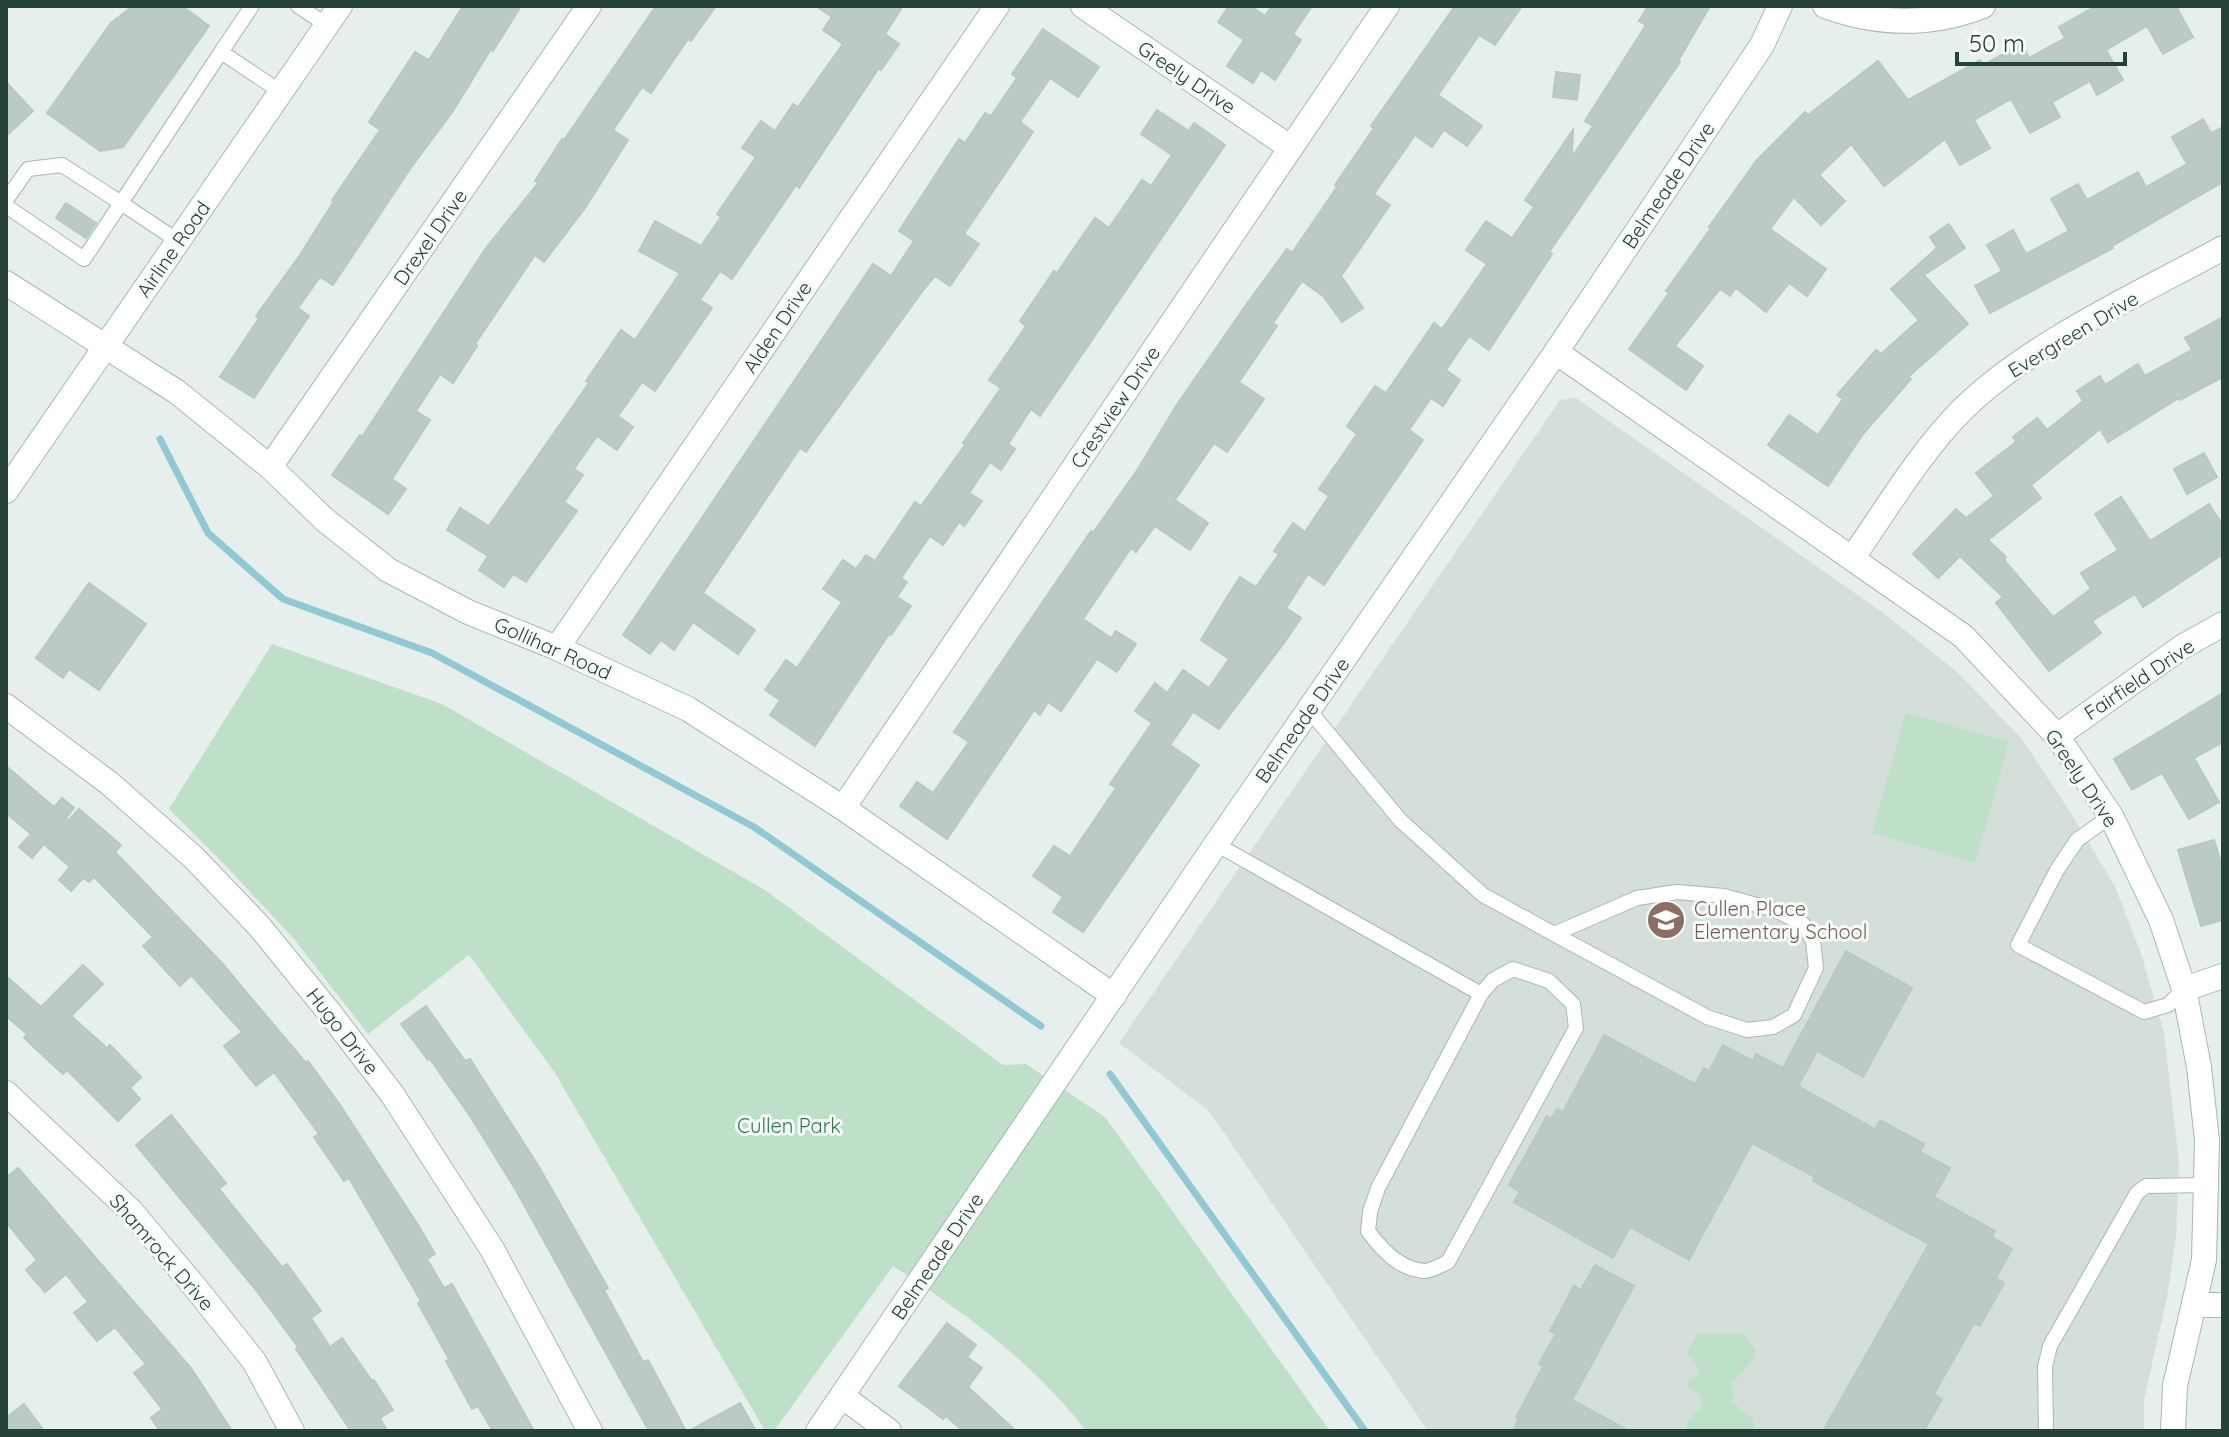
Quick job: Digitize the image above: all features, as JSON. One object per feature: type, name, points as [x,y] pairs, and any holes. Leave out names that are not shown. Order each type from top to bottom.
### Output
[{"type":"street","name":"Drexel Drive","points":[[270,467],[589,6]]},
{"type":"street","name":"Alden Drive","points":[[557,648],[997,6]]},
{"type":"street","name":"Greely Drive","points":[[1083,6],[1291,148]]},
{"type":"street","name":"Crestview Drive","points":[[843,808],[1387,6]]},
{"type":"street","name":"Belmeade Drive","points":[[818,1431],[1216,844],[1556,352],[1762,45],[1780,6]]},
{"type":"street","points":[[1825,6],[1844,13],[1892,21],[1942,19],[1983,6]]},
{"type":"street","name":"Airline Road","points":[[6,491],[334,16]]},
{"type":"street","name":"Evergreen Drive","points":[[1853,557],[1928,450],[1962,410],[1993,382],[2048,344],[2223,248]]},
{"type":"street","name":"Gollihar Road","points":[[6,283],[177,392],[270,467],[325,520],[388,570],[468,612],[557,648],[688,709],[843,808],[1114,996]]},
{"type":"street","name":"Greely Drive","points":[[1556,352],[1963,636],[2057,736],[2111,816],[2161,920],[2184,989],[2199,1067],[2207,1140],[2204,1260],[2175,1386],[2173,1431]]},
{"type":"street","name":"Fairfield Drive","points":[[2057,736],[2182,647],[2223,624]]},
{"type":"street","name":"Hugo Drive","points":[[6,706],[109,783],[193,857],[259,926],[329,1012],[392,1094],[492,1249],[590,1431]]},
{"type":"street","points":[[2184,989],[2223,976]]},
{"type":"street","name":"Shamrock Drive","points":[[6,1093],[131,1211],[254,1361],[292,1431]]},
{"type":"street","points":[[2195,1305],[2223,1305]]},
{"type":"street","points":[[842,1396],[889,1431]]},
{"type":"lane","points":[[178,241],[121,203],[62,165],[28,169],[8,195],[84,259],[121,203],[221,52],[252,6]]},
{"type":"lane","points":[[298,6],[334,16]]},
{"type":"lane","points":[[221,52],[281,92]]},
{"type":"lane","points":[[1309,710],[1400,820],[1483,895],[1554,934],[1707,1017],[1747,1030],[1773,1027],[1794,1015],[1816,968],[1813,941],[1803,924],[1775,910],[1724,896],[1677,892],[1637,898],[1554,934]]},
{"type":"lane","points":[[2111,816],[2077,840],[2057,870],[2018,945],[2144,1012],[2168,1005],[2184,989]]},
{"type":"lane","points":[[1216,844],[1481,994]]},
{"type":"lane","points":[[1513,969],[1549,981],[1573,1004],[1576,1028],[1448,1262],[1426,1271],[1399,1263],[1380,1248],[1368,1231],[1370,1212],[1378,1188],[1481,994],[1493,980],[1513,969]]},
{"type":"lane","points":[[2046,1431],[2045,1367],[2050,1346],[2137,1193],[2146,1186],[2207,1185]]},
{"type":"shaded area","name":"Cullen Place Elementary School","points":[[1576,398],[1882,612],[1957,672],[2022,739],[2115,887],[2141,953],[2164,1033],[2179,1162],[2176,1237],[2167,1297],[2144,1400],[2144,1431],[1428,1431],[1209,1111],[1119,1043],[1560,400]]},
{"type":"green space","name":"Cullen Park","points":[[272,644],[442,704],[765,890],[1003,1065],[1026,1064],[1105,1117],[1330,1431],[1086,1431],[1044,1383],[997,1340],[893,1266],[774,1431],[765,1431],[555,1073],[469,955],[368,1034],[294,939],[169,809]]},
{"type":"green space","points":[[1906,713],[2009,742],[1975,863],[1872,833]]},
{"type":"green space","points":[[1697,1334],[1743,1334],[1756,1349],[1754,1358],[1730,1386],[1734,1393],[1732,1402],[1752,1418],[1755,1428],[1752,1431],[1686,1429],[1687,1422],[1703,1404],[1701,1397],[1687,1386],[1699,1373],[1687,1353]]},
{"type":"building","points":[[133,6],[182,6],[209,26],[123,147],[100,151],[47,113],[111,23]]},
{"type":"building","points":[[463,6],[521,6],[333,285],[320,277],[298,308],[309,316],[254,398],[220,377],[259,318],[256,316],[300,255],[332,200],[380,130],[369,122],[415,52],[429,60]]},
{"type":"building","points":[[656,6],[716,6],[691,41],[688,39],[651,93],[642,87],[613,130],[628,140],[585,208],[544,262],[535,255],[475,344],[477,346],[453,383],[440,374],[416,411],[430,420],[392,479],[406,489],[388,514],[332,475],[360,435],[362,437],[486,248],[538,183],[535,181],[562,139]]},
{"type":"building","points":[[816,6],[903,6],[885,34],[899,44],[881,70],[879,68],[799,188],[796,185],[732,279],[720,271],[700,300],[712,308],[655,391],[642,382],[618,416],[633,427],[617,450],[597,436],[574,469],[583,475],[564,502],[577,511],[526,582],[513,574],[504,587],[479,570],[488,556],[447,530],[460,508],[489,526],[589,383],[586,381],[621,330],[635,340],[680,273],[639,251],[655,221],[701,246],[721,217],[717,214],[756,157],[742,148],[761,121],[775,131],[793,104],[798,107],[843,44],[823,30],[832,17]]},
{"type":"building","points":[[1229,6],[1251,6],[1265,16],[1272,6],[1312,6],[1293,34],[1301,40],[1275,80],[1261,70],[1253,83],[1227,66],[1244,40],[1218,22]]},
{"type":"building","points":[[1455,6],[1522,6],[1495,45],[1479,35],[1438,95],[1482,126],[1467,146],[1444,130],[1432,147],[1415,135],[1374,194],[1390,205],[1341,276],[1363,308],[1342,322],[1323,296],[1302,281],[1273,323],[1277,326],[1239,382],[1264,399],[1227,452],[1214,443],[1175,500],[1208,523],[1190,550],[1155,526],[1136,552],[1131,548],[1083,619],[1111,638],[1116,631],[1136,644],[1117,672],[1097,659],[1061,711],[1048,702],[1040,715],[1034,710],[947,839],[900,806],[917,782],[933,793],[969,742],[954,732],[1091,531],[1093,533],[1138,469],[1176,406],[1246,305],[1287,249],[1292,253],[1374,128],[1371,126]]},
{"type":"building","points":[[1648,6],[1710,6],[1680,62],[1549,252],[1552,254],[1489,350],[1469,336],[1446,370],[1460,380],[1443,406],[1431,398],[1409,430],[1423,440],[1324,585],[1308,574],[1286,608],[1301,618],[1284,643],[1219,729],[1193,712],[1170,745],[1199,765],[1083,932],[1053,912],[1063,897],[1033,876],[1054,846],[1070,856],[1116,788],[1110,784],[1152,723],[1135,711],[1155,683],[1167,693],[1183,670],[1209,688],[1229,659],[1201,640],[1240,577],[1256,587],[1279,554],[1274,551],[1293,523],[1305,532],[1329,496],[1319,489],[1357,434],[1347,426],[1375,386],[1386,393],[1434,323],[1442,329],[1487,264],[1466,250],[1486,221],[1512,238],[1534,207],[1525,200],[1573,130],[1572,157],[1593,126],[1585,121],[1646,25],[1639,21]]},
{"type":"building","points":[[2096,6],[2181,6],[2177,8],[2193,37],[2163,54],[2147,26],[2106,50],[2123,80],[2097,95],[2090,81],[2052,102],[2060,117],[2030,133],[2011,99],[1974,120],[1990,148],[1960,165],[1945,139],[1884,186],[1851,144],[1819,175],[1845,201],[1821,225],[1794,197],[1770,229],[1826,269],[1807,296],[1789,283],[1766,312],[1736,288],[1730,296],[1720,289],[1675,346],[1703,366],[1686,390],[1629,349],[1757,160],[1805,112],[1808,115],[1878,61],[1908,100],[1980,60],[1983,65],[2022,44],[2029,58],[2065,38],[2059,27]]},
{"type":"building","points":[[1043,29],[1099,67],[1078,97],[1050,78],[1020,122],[1033,132],[964,234],[979,244],[950,286],[935,276],[924,289],[806,452],[800,448],[703,593],[755,630],[738,654],[693,622],[674,650],[661,640],[650,654],[623,635],[873,264],[891,276],[914,241],[899,231],[959,139],[965,143],[985,113],[991,116],[1017,78],[1012,74]]},
{"type":"building","points":[[1556,72],[1580,75],[1577,100],[1553,97]]},
{"type":"building","points":[[6,82],[33,111],[6,136]]},
{"type":"building","points":[[1157,110],[1189,131],[1194,123],[1225,145],[1040,416],[1031,409],[1008,444],[1015,449],[1001,470],[990,462],[969,493],[982,501],[964,526],[959,522],[943,545],[930,536],[901,578],[907,582],[897,597],[911,606],[815,746],[770,715],[780,700],[765,690],[786,660],[797,668],[842,602],[823,589],[843,560],[856,569],[866,555],[875,561],[915,502],[921,506],[965,445],[963,443],[1001,388],[989,380],[1026,326],[1020,321],[1054,271],[1057,273],[1095,218],[1109,228],[1142,180],[1151,186],[1172,155],[1141,134]]},
{"type":"building","points":[[2203,119],[2211,133],[2223,127],[2223,182],[2113,248],[1990,313],[1975,286],[2002,271],[1987,245],[2013,230],[2026,254],[2069,231],[2051,199],[2078,184],[2087,200],[2138,172],[2146,187],[2187,164],[2172,137]]},
{"type":"building","points":[[66,203],[96,223],[86,238],[56,218]]},
{"type":"building","points":[[1949,224],[1965,248],[1924,275],[1968,324],[1908,377],[1911,379],[1863,434],[1828,486],[1768,445],[1789,415],[1818,435],[1843,399],[1837,395],[1876,350],[1881,354],[1919,320],[1891,289],[1937,248],[1930,237]]},
{"type":"building","points":[[2223,317],[2223,377],[2179,398],[2108,442],[2100,429],[2031,485],[2041,498],[1988,540],[2006,557],[2004,560],[2053,617],[2091,589],[2081,573],[2118,550],[2095,514],[2121,497],[2150,541],[2209,504],[2223,526],[2223,554],[2143,607],[2135,594],[2092,621],[2101,633],[2049,671],[1996,603],[2003,597],[1960,556],[1938,578],[1913,554],[1956,509],[1966,518],[1994,496],[1976,473],[2016,442],[2013,437],[2037,418],[2047,430],[2083,401],[2077,391],[2100,376],[2105,385],[2138,364],[2145,376],[2192,350],[2185,338]]},
{"type":"building","points":[[2204,453],[2217,477],[2187,494],[2174,469]]},
{"type":"building","points":[[89,583],[146,624],[99,690],[69,669],[63,678],[36,658]]},
{"type":"building","points":[[2223,693],[2223,742],[2194,758],[2219,802],[2189,819],[2162,773],[2132,790],[2114,759]]},
{"type":"building","points":[[6,766],[54,807],[62,798],[74,808],[66,818],[69,820],[79,809],[121,845],[115,852],[221,962],[306,1063],[308,1061],[418,1225],[435,1254],[427,1259],[444,1288],[452,1284],[534,1431],[493,1431],[478,1406],[472,1409],[418,1303],[421,1301],[349,1178],[344,1181],[314,1137],[319,1134],[274,1072],[256,1086],[224,1046],[242,1032],[191,975],[180,986],[143,946],[153,937],[94,877],[89,882],[83,878],[71,891],[59,880],[70,867],[44,844],[32,858],[19,847],[31,834],[6,813]]},
{"type":"building","points":[[2214,840],[2223,869],[2223,920],[2201,926],[2178,850]]},
{"type":"building","points":[[1846,951],[1912,988],[1863,1077],[1817,1051],[1798,1086],[1875,1129],[1880,1120],[1924,1144],[1920,1152],[1950,1168],[1934,1197],[1995,1231],[1992,1237],[2012,1249],[1996,1278],[2004,1283],[1980,1326],[1974,1323],[1934,1394],[1942,1399],[1924,1431],[1823,1431],[1929,1244],[1813,1181],[1815,1177],[1752,1143],[1689,1260],[1630,1227],[1613,1258],[1514,1202],[1520,1192],[1509,1185],[1547,1116],[1551,1119],[1557,1109],[1563,1112],[1604,1035],[1695,1084],[1704,1068],[1709,1071],[1723,1045],[1753,1061],[1756,1054],[1783,1068]]},
{"type":"building","points":[[83,965],[103,984],[71,1016],[107,1048],[110,1045],[141,1077],[130,1088],[140,1099],[118,1121],[67,1070],[63,1074],[24,1038],[27,1034],[6,1016],[6,976],[41,1007]]},
{"type":"building","points":[[426,1006],[465,1061],[470,1059],[539,1167],[608,1288],[604,1290],[643,1362],[648,1360],[686,1431],[649,1431],[517,1192],[470,1116],[401,1024]]},
{"type":"building","points":[[171,1115],[226,1183],[219,1189],[282,1267],[287,1264],[321,1311],[311,1318],[330,1347],[342,1338],[374,1380],[393,1410],[380,1418],[387,1431],[351,1431],[296,1349],[298,1347],[256,1290],[136,1145]]},
{"type":"building","points":[[18,1168],[191,1368],[232,1431],[160,1431],[151,1418],[162,1409],[134,1373],[146,1364],[115,1327],[97,1341],[74,1313],[88,1302],[66,1274],[45,1292],[26,1270],[37,1260],[6,1222],[6,1178]]},
{"type":"building","points":[[1595,1265],[1634,1286],[1572,1400],[1629,1431],[1513,1431],[1519,1419],[1516,1417],[1543,1367],[1539,1364],[1556,1334],[1550,1331],[1574,1286],[1581,1290]]},
{"type":"building","points":[[947,1323],[976,1345],[967,1357],[982,1368],[968,1387],[1016,1431],[963,1431],[946,1416],[943,1419],[899,1386]]},
{"type":"building","points":[[740,1403],[756,1431],[689,1431]]},
{"type":"building","points":[[24,1404],[44,1431],[6,1431],[6,1418]]},
{"type":"waterway","points":[[160,439],[208,533],[283,599],[432,653],[754,827],[1041,1026]]},
{"type":"waterway","points":[[1110,1074],[1365,1431]]},
{"type":"place","name":"Cullen Place Elementary School","points":[[1666,920]]}]
